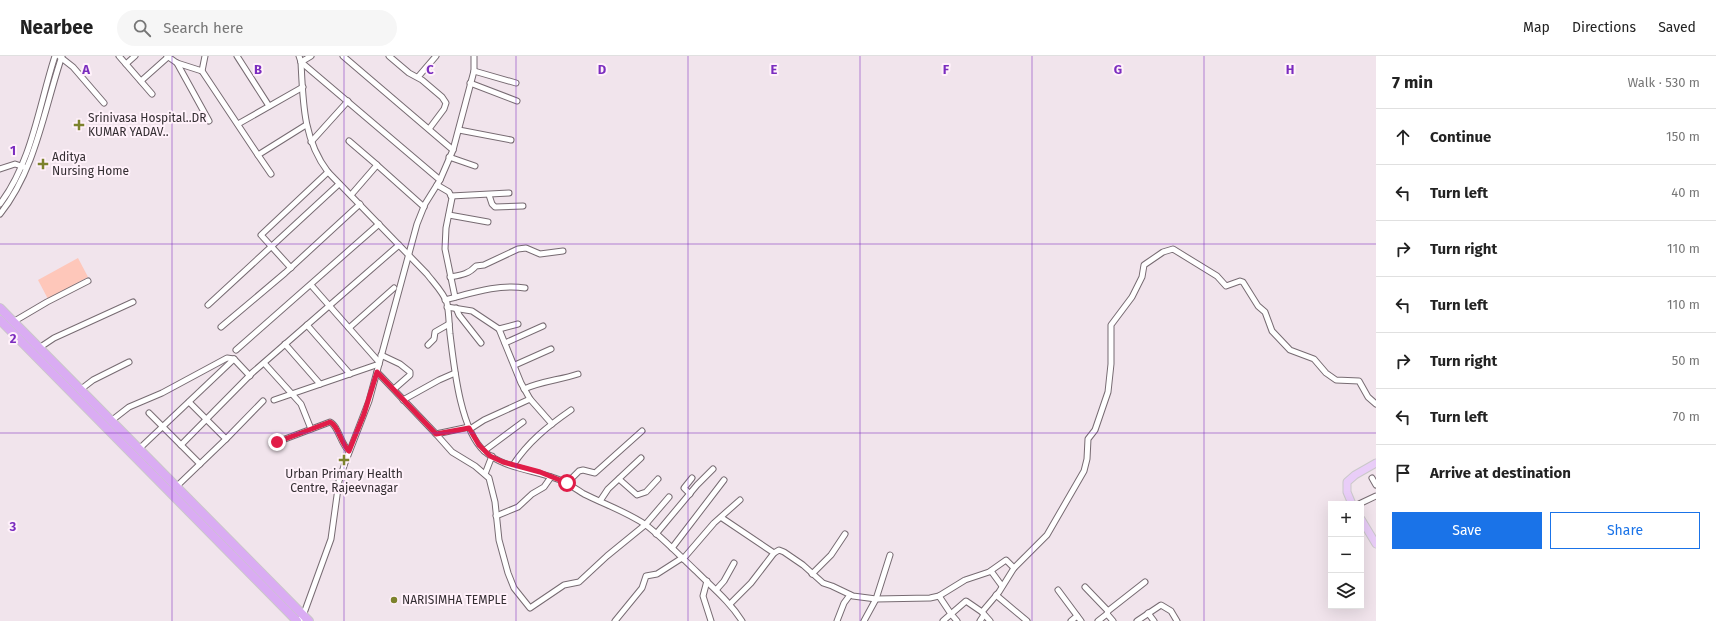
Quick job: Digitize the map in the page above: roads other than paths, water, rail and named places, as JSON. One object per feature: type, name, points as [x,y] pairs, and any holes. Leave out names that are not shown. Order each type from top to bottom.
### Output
[{"type":"highway","points":[[0,308],[176,487],[302,620]]},
{"type":"highway","points":[[0,320],[302,620]]},
{"type":"main road","points":[[1351,501],[1347,492],[1347,482],[1354,475],[1376,462]]},
{"type":"main road","points":[[1364,523],[1376,544]]},
{"type":"street","points":[[8,203],[2,202],[21,166],[31,138],[55,56]]},
{"type":"street","points":[[0,214],[8,203],[27,168],[61,56],[73,67],[104,103]]},
{"type":"street","points":[[119,56],[152,94]]},
{"type":"street","points":[[126,64],[135,56]]},
{"type":"street","points":[[202,71],[205,56]]},
{"type":"street","points":[[237,56],[269,106]]},
{"type":"street","points":[[298,56],[301,62],[306,125],[317,158],[339,184],[352,195],[426,274],[445,300],[455,373],[469,428],[484,451],[513,466],[552,477],[567,483],[582,493],[619,509],[645,525],[707,581],[730,604],[742,621]]},
{"type":"street","points":[[301,62],[311,56]]},
{"type":"street","points":[[343,56],[453,150]]},
{"type":"street","points":[[389,56],[409,73],[418,77],[442,97],[446,103],[444,109],[429,129]]},
{"type":"street","points":[[418,77],[436,56]]},
{"type":"street","points":[[302,620],[331,539],[339,481],[364,414],[377,372],[402,284],[408,255],[424,207],[439,182],[453,150],[474,71],[474,56]]},
{"type":"street","points":[[141,81],[167,57],[177,64],[202,71],[271,174]]},
{"type":"street","points":[[301,62],[439,182],[452,196],[509,193]]},
{"type":"street","points":[[177,64],[209,121]]},
{"type":"street","points":[[474,71],[516,83]]},
{"type":"street","points":[[470,83],[517,101]]},
{"type":"street","points":[[238,124],[303,87]]},
{"type":"street","points":[[311,142],[348,102]]},
{"type":"street","points":[[258,155],[306,125]]},
{"type":"street","points":[[459,130],[482,133],[511,140]]},
{"type":"street","points":[[349,141],[424,207]]},
{"type":"street","points":[[449,158],[475,166]]},
{"type":"street","points":[[0,169],[15,164],[27,168]]},
{"type":"street","points":[[352,195],[377,165]]},
{"type":"street","points":[[290,268],[261,234],[328,172]]},
{"type":"street","points":[[208,305],[339,184]]},
{"type":"street","points":[[489,195],[492,204],[495,207],[523,206]]},
{"type":"street","points":[[452,196],[445,249],[455,297]]},
{"type":"street","points":[[221,327],[290,268],[360,204]]},
{"type":"street","points":[[449,215],[488,222]]},
{"type":"street","points":[[236,350],[379,224]]},
{"type":"street","points":[[181,445],[264,363],[399,245]]},
{"type":"street","points":[[450,277],[464,274],[476,266],[484,265],[518,249],[526,248],[540,254],[563,251]]},
{"type":"street","points":[[980,621],[983,614],[1014,568],[1032,552],[1047,535],[1062,507],[1072,494],[1081,478],[1087,463],[1088,439],[1096,428],[1108,392],[1111,358],[1110,328],[1112,322],[1132,297],[1142,277],[1144,265],[1169,250],[1178,250],[1217,276],[1226,286],[1240,281],[1243,282],[1258,306],[1265,312],[1272,331],[1290,350],[1314,359],[1326,373],[1336,380],[1359,381],[1368,397],[1376,404]]},
{"type":"street","points":[[13,322],[47,302],[88,281]]},
{"type":"street","points":[[311,285],[379,363]]},
{"type":"street","points":[[445,300],[499,287],[525,288]]},
{"type":"street","points":[[349,328],[394,288]]},
{"type":"street","points":[[39,348],[54,338],[133,302]]},
{"type":"street","points":[[447,307],[472,311],[499,329],[524,389],[552,424]]},
{"type":"street","points":[[456,308],[459,315],[481,343]]},
{"type":"street","points":[[428,345],[434,339],[435,332],[449,324]]},
{"type":"street","points":[[499,329],[518,324]]},
{"type":"street","points":[[307,325],[350,374]]},
{"type":"street","points":[[505,343],[543,326]]},
{"type":"street","points":[[285,344],[320,384]]},
{"type":"street","points":[[515,365],[551,349]]},
{"type":"street","points":[[381,356],[395,361],[410,372],[410,375],[394,389]]},
{"type":"street","points":[[111,421],[129,407],[162,393],[227,358],[234,359],[250,376]]},
{"type":"street","points":[[139,449],[234,359]]},
{"type":"street","points":[[80,390],[93,380],[129,362]]},
{"type":"street","points":[[264,363],[304,408],[311,429]]},
{"type":"street","points":[[274,400],[379,363]]},
{"type":"street","points":[[377,372],[457,456],[475,466],[489,478],[493,493],[498,540],[508,573],[514,588],[530,608],[564,585],[579,582],[607,556],[645,525],[668,497]]},
{"type":"street","points":[[404,400],[439,380],[455,373]]},
{"type":"street","points":[[524,389],[538,383],[566,378],[578,374]]},
{"type":"street","points":[[436,434],[469,428],[530,398]]},
{"type":"street","points":[[176,487],[263,401]]},
{"type":"street","points":[[189,402],[226,439]]},
{"type":"street","points":[[513,466],[529,444],[571,410]]},
{"type":"street","points":[[149,413],[200,464]]},
{"type":"street","points":[[484,451],[523,422]]},
{"type":"street","points":[[277,442],[328,423],[333,423],[343,445],[349,451]]},
{"type":"street","points":[[567,483],[581,471],[585,470],[595,473],[599,471],[615,453],[642,431]]},
{"type":"street","points":[[485,474],[492,456]]},
{"type":"street","points":[[600,501],[608,489],[641,458]]},
{"type":"street","points":[[656,534],[713,469]]},
{"type":"street","points":[[496,516],[518,507],[532,494],[544,487],[552,477]]},
{"type":"street","points":[[690,494],[684,488],[692,478]]},
{"type":"street","points":[[1372,478],[1376,485]]},
{"type":"street","points":[[619,479],[638,494],[646,492],[658,479]]},
{"type":"street","points":[[672,548],[724,480]]},
{"type":"street","points":[[1364,502],[1376,496]]},
{"type":"street","points":[[615,621],[642,588],[646,576],[657,574],[683,558],[710,528],[740,500]]},
{"type":"street","points":[[722,518],[774,553]]},
{"type":"street","points":[[812,574],[831,555],[845,534]]},
{"type":"street","points":[[730,604],[751,584],[774,553],[779,550],[784,552],[823,583],[850,595],[861,598],[930,598],[939,596],[965,580],[991,571],[1006,560],[1014,568]]},
{"type":"street","points":[[864,621],[876,599],[890,555]]},
{"type":"street","points":[[716,590],[724,582],[734,563]]},
{"type":"street","points":[[991,571],[1002,586]]},
{"type":"street","points":[[707,581],[703,596],[711,621]]},
{"type":"street","points":[[1098,621],[1145,582]]},
{"type":"street","points":[[1086,588],[1113,621]]},
{"type":"street","points":[[1058,590],[1081,621]]},
{"type":"street","points":[[837,621],[844,603],[850,595]]},
{"type":"street","points":[[996,595],[1027,621]]},
{"type":"street","points":[[939,596],[957,621]]},
{"type":"street","points":[[943,621],[967,601],[990,621]]},
{"type":"street","points":[[1137,621],[1158,606],[1163,606],[1171,611],[1177,621]]},
{"type":"street","points":[[1148,613],[1154,621]]},
{"type":"street","points":[[1071,621],[1077,616]]},
{"type":"place","name":"Srinivasa Hospital..DR KUMAR YADAV..","points":[[79,125]]},
{"type":"place","name":"Aditya Nursing Home","points":[[43,164]]},
{"type":"place","name":"Urban Primary Health Centre, Rajeevnagar","points":[[344,460]]},
{"type":"place","name":"NARISIMHA TEMPLE","points":[[394,600]]}]
